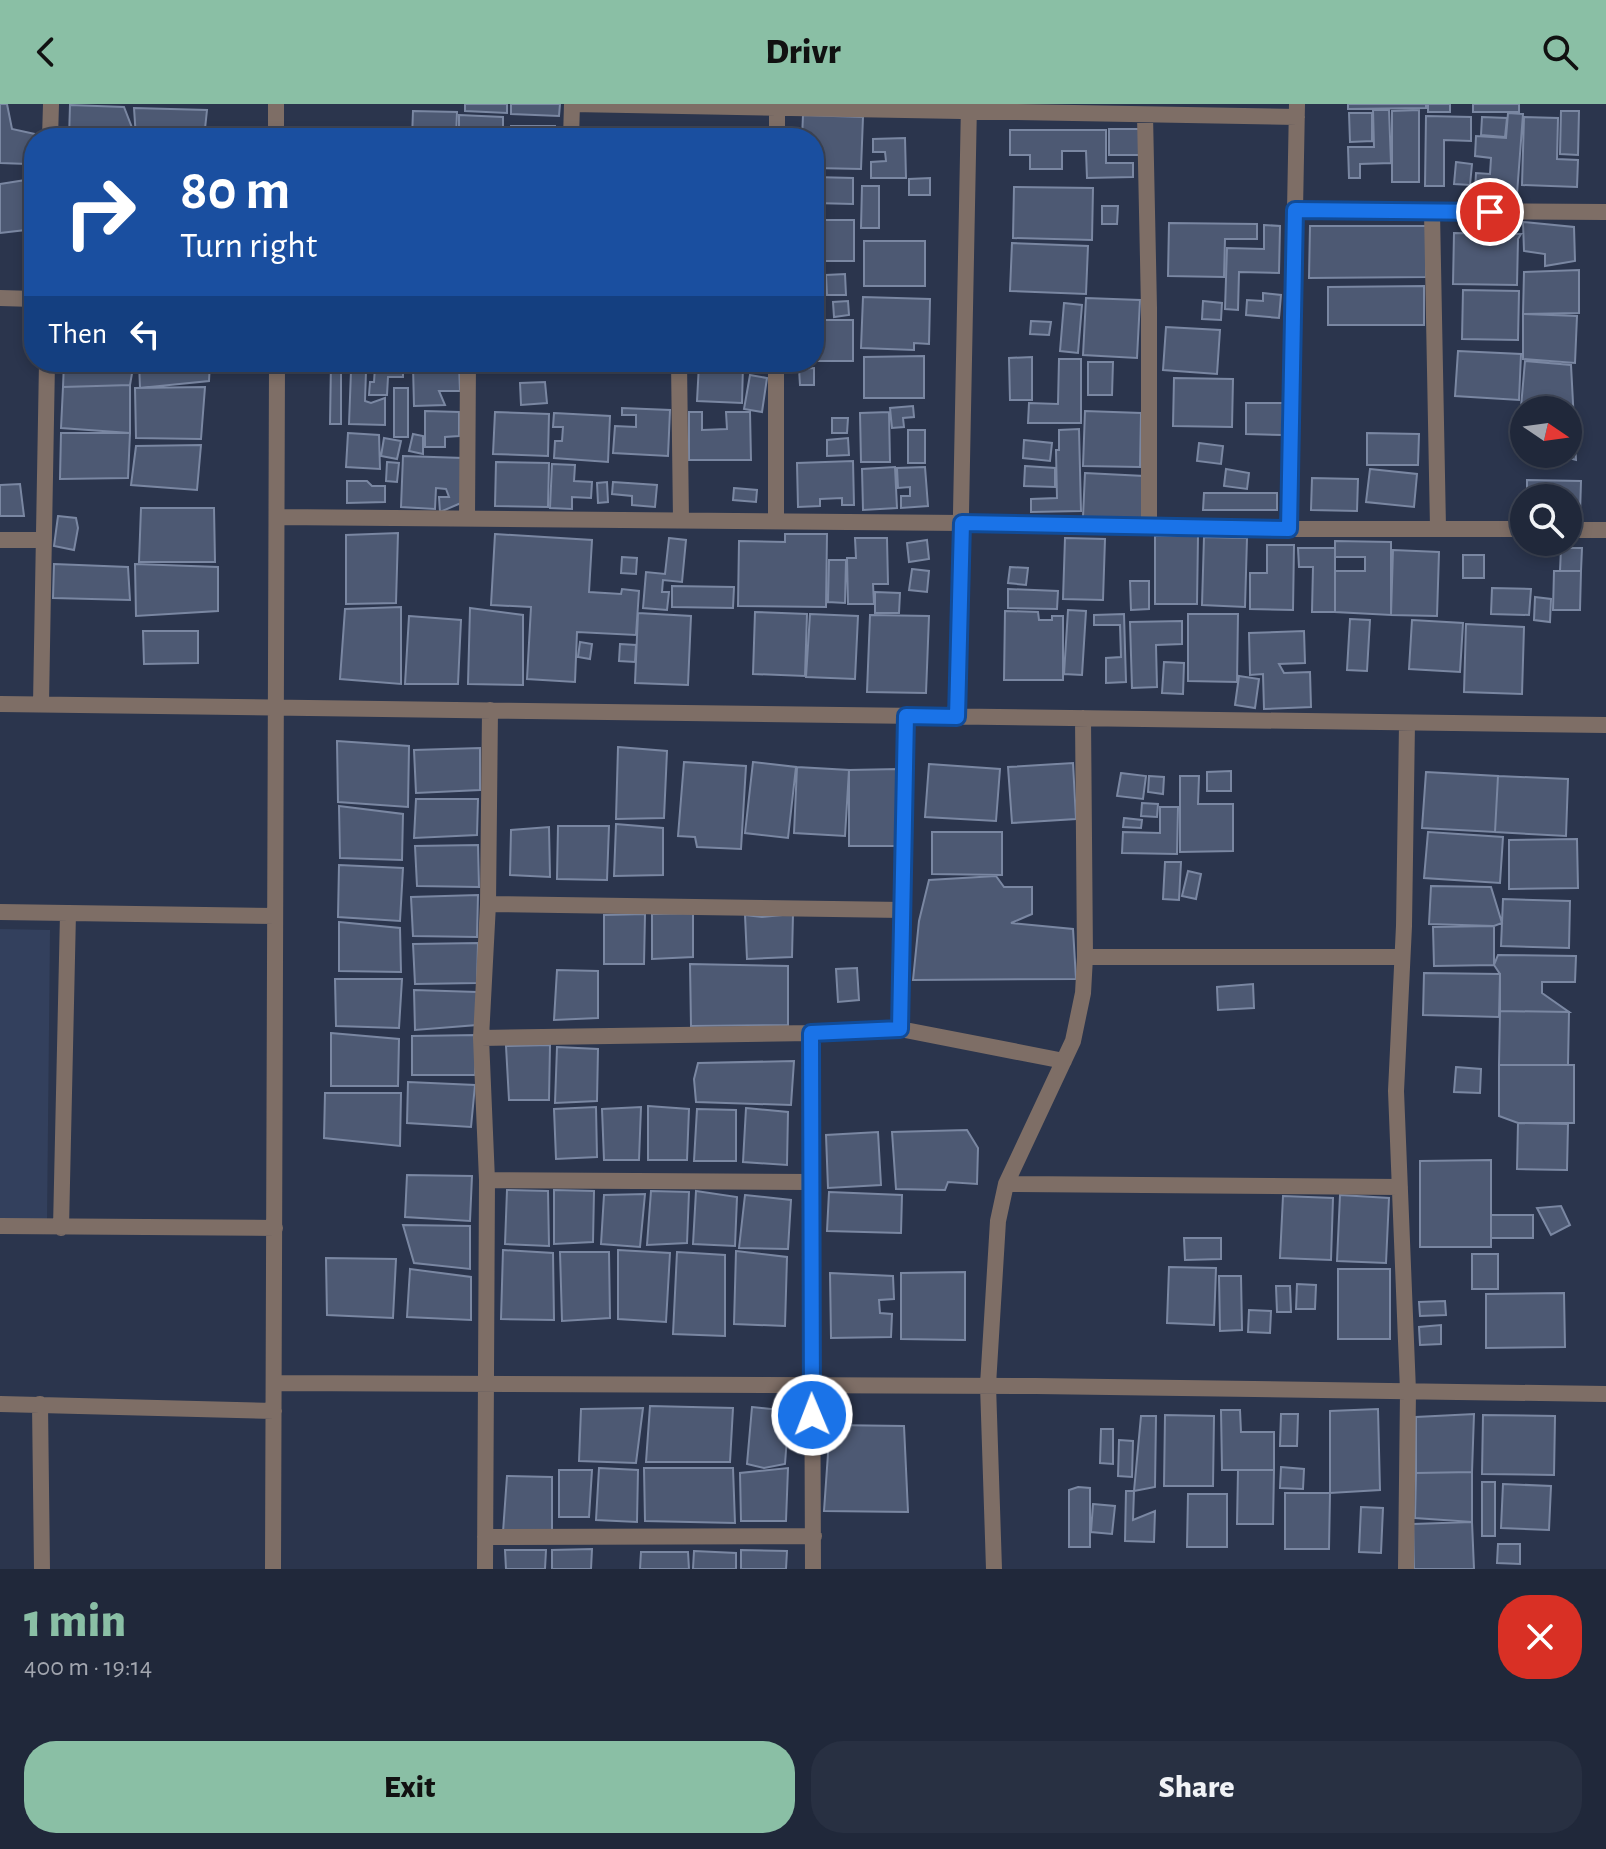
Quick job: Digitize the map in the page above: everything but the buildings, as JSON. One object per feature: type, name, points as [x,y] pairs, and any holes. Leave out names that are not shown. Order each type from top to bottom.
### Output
[{"type":"street","points":[[50,128],[51,104]]},
{"type":"street","points":[[276,104],[276,128]]},
{"type":"street","points":[[571,128],[572,104],[777,108],[969,107],[1145,115],[1297,110],[1289,529]]},
{"type":"street","points":[[957,717],[969,107]]},
{"type":"street","points":[[777,108],[777,128]]},
{"type":"street","points":[[1145,115],[1149,527]]},
{"type":"street","points":[[1295,210],[1606,212]]},
{"type":"street","points":[[1432,212],[1438,528]]},
{"type":"street","points":[[0,298],[24,299]]},
{"type":"street","points":[[41,704],[47,372]]},
{"type":"street","points":[[273,1569],[277,372]]},
{"type":"street","points":[[467,518],[468,372]]},
{"type":"street","points":[[679,372],[681,520]]},
{"type":"street","points":[[776,372],[776,521]]},
{"type":"street","points":[[277,517],[1510,529]]},
{"type":"street","points":[[1582,530],[1606,530]]},
{"type":"street","points":[[0,540],[44,540]]},
{"type":"street","points":[[0,704],[1606,725]]},
{"type":"street","points":[[485,1569],[487,1180],[481,1038],[488,904],[490,710]]},
{"type":"street","points":[[900,1029],[906,716]]},
{"type":"street","points":[[994,1569],[988,1385],[998,1221],[1006,1184],[1073,1041],[1083,993],[1083,718]]},
{"type":"street","points":[[1406,1569],[1408,1391],[1396,1091],[1407,723]]},
{"type":"street","points":[[488,904],[903,910]]},
{"type":"street","points":[[0,912],[275,916]]},
{"type":"street","points":[[61,1228],[68,913]]},
{"type":"street","points":[[1085,957],[1402,957]]},
{"type":"street","points":[[481,1038],[900,1029],[1064,1061]]},
{"type":"street","points":[[811,1033],[813,1569]]},
{"type":"street","points":[[487,1180],[811,1182]]},
{"type":"street","points":[[1006,1184],[1400,1187]]},
{"type":"street","points":[[0,1226],[275,1228]]},
{"type":"street","points":[[274,1383],[988,1385],[1606,1394]]},
{"type":"street","points":[[0,1404],[274,1411]]},
{"type":"street","points":[[40,1404],[42,1569]]},
{"type":"street","points":[[485,1537],[814,1536]]},
{"type":"shaded area","points":[[0,929],[50,930],[47,1222],[0,1220]]},
{"type":"route","points":[[812,1415],[811,1033],[900,1029],[906,716],[957,717],[962,523],[1289,529],[1295,210],[1490,212]]}]
